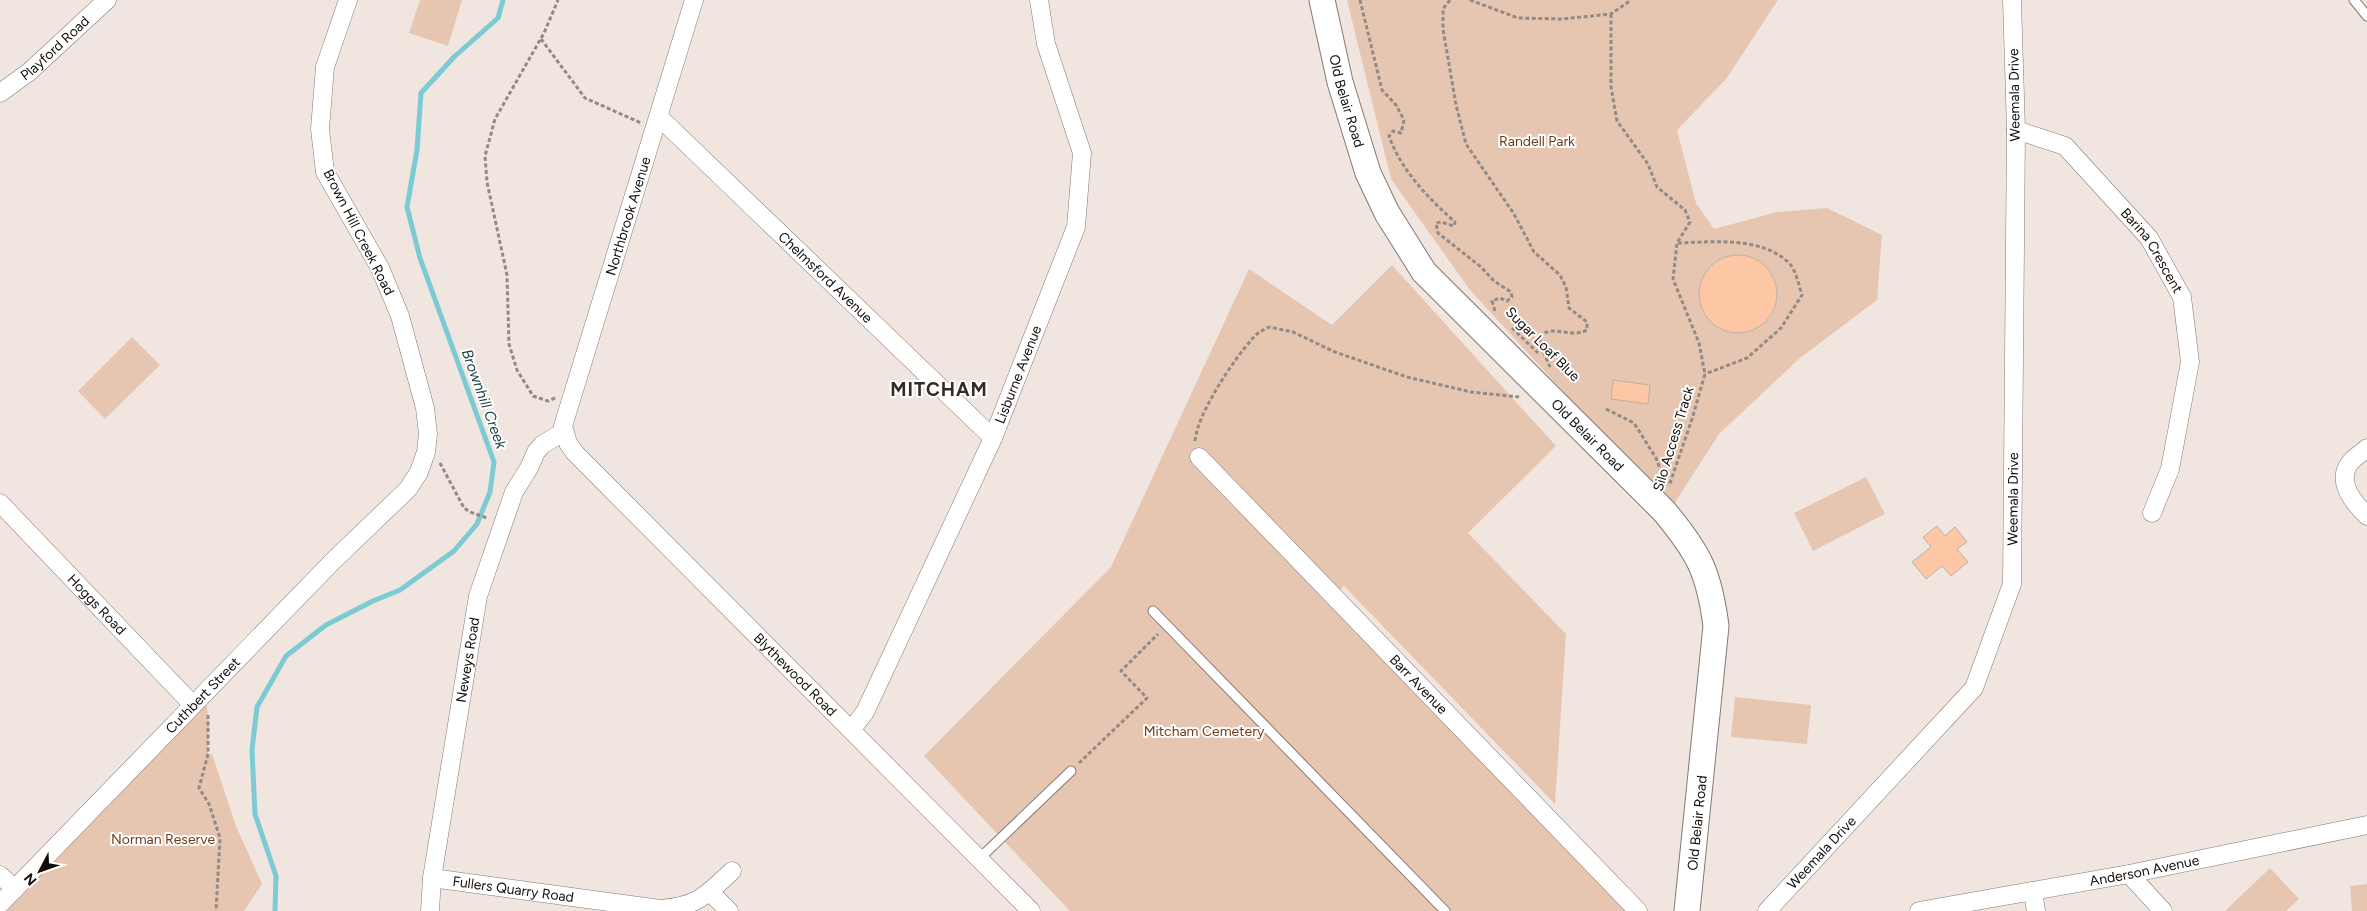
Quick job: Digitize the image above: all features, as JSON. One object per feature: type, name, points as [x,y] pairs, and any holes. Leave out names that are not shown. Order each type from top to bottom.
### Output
[{"type":"main road","name":"Old Belair Road","points":[[1322,0],[1340,82],[1368,173],[1387,213],[1424,272],[1664,511],[1689,541],[1702,564],[1712,591],[1716,626],[1712,685],[1687,911]]},
{"type":"street","name":"Playford Road","points":[[0,93],[28,72],[107,0]]},
{"type":"street","name":"Brown Hill Creek Road","points":[[348,0],[325,67],[320,129],[326,172],[380,268],[400,316],[425,408],[428,434],[425,457],[419,472],[408,489]]},
{"type":"street","name":"Northbrook Avenue","points":[[563,432],[563,426],[694,0]]},
{"type":"street","name":"Lisburne Avenue","points":[[852,729],[865,712],[993,438],[1076,227],[1082,153],[1046,44],[1039,0]]},
{"type":"street","name":"Weemala Drive","points":[[1770,910],[1974,688],[2012,584],[2016,130],[2012,0]]},
{"type":"street","name":"Chelmsford Avenue","points":[[657,123],[993,438]]},
{"type":"street","name":"Barina Crescent","points":[[2016,130],[2065,146],[2149,238],[2182,297],[2190,362],[2170,468],[2152,513]]},
{"type":"street","name":"Blythewood Road","points":[[563,432],[575,453],[852,729],[1031,911]]},
{"type":"street","name":"Neweys Road","points":[[430,911],[432,878],[478,596],[514,492],[530,468],[536,452],[563,432]]},
{"type":"street","points":[[2367,448],[2348,465],[2345,485],[2354,502],[2367,516]]},
{"type":"street","name":"Barr Avenue","points":[[1199,456],[1638,911]]},
{"type":"street","name":"Cuthbert Street","points":[[0,904],[332,562],[408,489]]},
{"type":"street","name":"Hoggs Road","points":[[0,503],[197,701]]},
{"type":"street","name":"Anderson Avenue","points":[[1919,911],[2129,874],[2367,824]]},
{"type":"street","name":"Fullers Quarry Road","points":[[432,878],[660,909],[694,903],[710,892],[732,871]]},
{"type":"street","points":[[0,874],[15,890]]},
{"type":"street","points":[[2129,874],[2163,911]]},
{"type":"street","points":[[2033,891],[2036,911]]},
{"type":"street","points":[[710,892],[729,911]]},
{"type":"lane","points":[[2354,0],[2367,16]]},
{"type":"lane","points":[[1153,611],[1444,910]]},
{"type":"lane","points":[[980,858],[1071,771]]},
{"type":"path","points":[[558,0],[541,39],[495,119],[485,156],[487,182],[506,275],[509,344],[517,370],[534,396],[548,401],[574,390]]},
{"type":"path","name":"Sugar Loaf Blue","points":[[1360,0],[1382,90],[1396,105],[1404,120],[1401,133],[1393,131],[1388,136],[1404,166],[1430,199],[1455,222],[1454,226],[1441,222],[1436,224],[1438,233],[1480,267],[1494,281],[1511,292],[1512,297],[1506,301],[1500,298],[1492,301],[1494,309],[1498,314]]},
{"type":"path","points":[[1450,0],[1443,9],[1443,30],[1456,104],[1466,144],[1514,214],[1534,252],[1560,275],[1566,287],[1569,308],[1587,322],[1587,330],[1582,332],[1574,334],[1550,330],[1540,336],[1540,344],[1550,367]]},
{"type":"path","points":[[1470,0],[1518,18],[1562,19],[1611,14],[1631,0]]},
{"type":"path","points":[[1611,14],[1611,87],[1617,121],[1648,164],[1657,187],[1685,210],[1690,222],[1677,242]]},
{"type":"path","points":[[541,39],[585,98],[657,123]]},
{"type":"path","name":"Silo Access Track","points":[[1668,489],[1705,374],[1699,343],[1673,279],[1677,242],[1727,242],[1765,247],[1791,264],[1802,295],[1781,328],[1747,358],[1705,374]]},
{"type":"path","name":"Sugar Loaf Blue","points":[[1508,324],[1557,374]]},
{"type":"path","points":[[1199,456],[1195,441],[1197,428],[1222,380],[1254,336],[1268,327],[1293,332],[1335,352],[1407,377],[1471,392],[1553,401]]},
{"type":"path","points":[[1606,409],[1634,423],[1656,458],[1668,489]]},
{"type":"path","points":[[425,457],[436,459],[440,463],[464,508],[487,518]]},
{"type":"path","points":[[1662,484],[1668,489]]},
{"type":"path","points":[[1071,771],[1146,698],[1121,671],[1168,625]]},
{"type":"path","points":[[197,701],[206,702],[209,724],[206,765],[199,788],[209,804],[220,838],[216,911]]},
{"type":"green space","points":[[420,0],[462,0],[448,46],[409,33]]},
{"type":"green space","name":"Randell Park","points":[[1347,0],[1778,0],[1726,79],[1677,130],[1696,203],[1714,229],[1777,212],[1827,208],[1882,235],[1877,300],[1800,358],[1719,434],[1674,504],[1593,424],[1470,290],[1391,179]]},
{"type":"green space","name":"Mitcham Cemetery","points":[[1392,265],[1556,446],[1468,533],[1566,634],[1555,804],[1344,586],[1329,601],[1629,911],[1070,911],[924,756],[1111,567],[1249,269],[1332,325]]},
{"type":"green space","points":[[132,337],[160,365],[105,419],[78,391]]},
{"type":"green space","points":[[1866,477],[1885,514],[1813,551],[1794,513]]},
{"type":"green space","points":[[1735,697],[1811,705],[1807,744],[1731,737]]},
{"type":"green space","name":"Norman Reserve","points":[[206,701],[209,724],[208,754],[212,754],[236,826],[262,884],[244,911],[0,911]]},
{"type":"green space","points":[[2270,868],[2299,899],[2286,911],[2225,911]]},
{"type":"green space","points":[[2367,884],[2367,911],[2352,911],[2350,886]]},
{"type":"building","points":[[1738,255],[1753,258],[1770,272],[1774,279],[1777,294],[1774,309],[1760,326],[1753,330],[1738,333],[1723,330],[1706,316],[1702,309],[1699,294],[1702,279],[1716,262],[1723,258]]},
{"type":"building","points":[[1613,380],[1650,385],[1648,404],[1611,399]]},
{"type":"building","points":[[1937,526],[1945,536],[1955,527],[1967,542],[1957,549],[1968,562],[1951,576],[1942,566],[1926,579],[1912,562],[1931,547],[1923,537]]},
{"type":"waterway","name":"Brownhill Creek","points":[[275,911],[276,876],[255,814],[252,750],[257,707],[286,656],[326,625],[373,601],[400,590],[454,551],[477,524],[490,492],[494,462],[420,258],[407,207],[417,150],[421,93],[454,57],[498,18],[503,0]]},
{"type":"district","name":"MITCHAM","points":[[939,389]]}]
